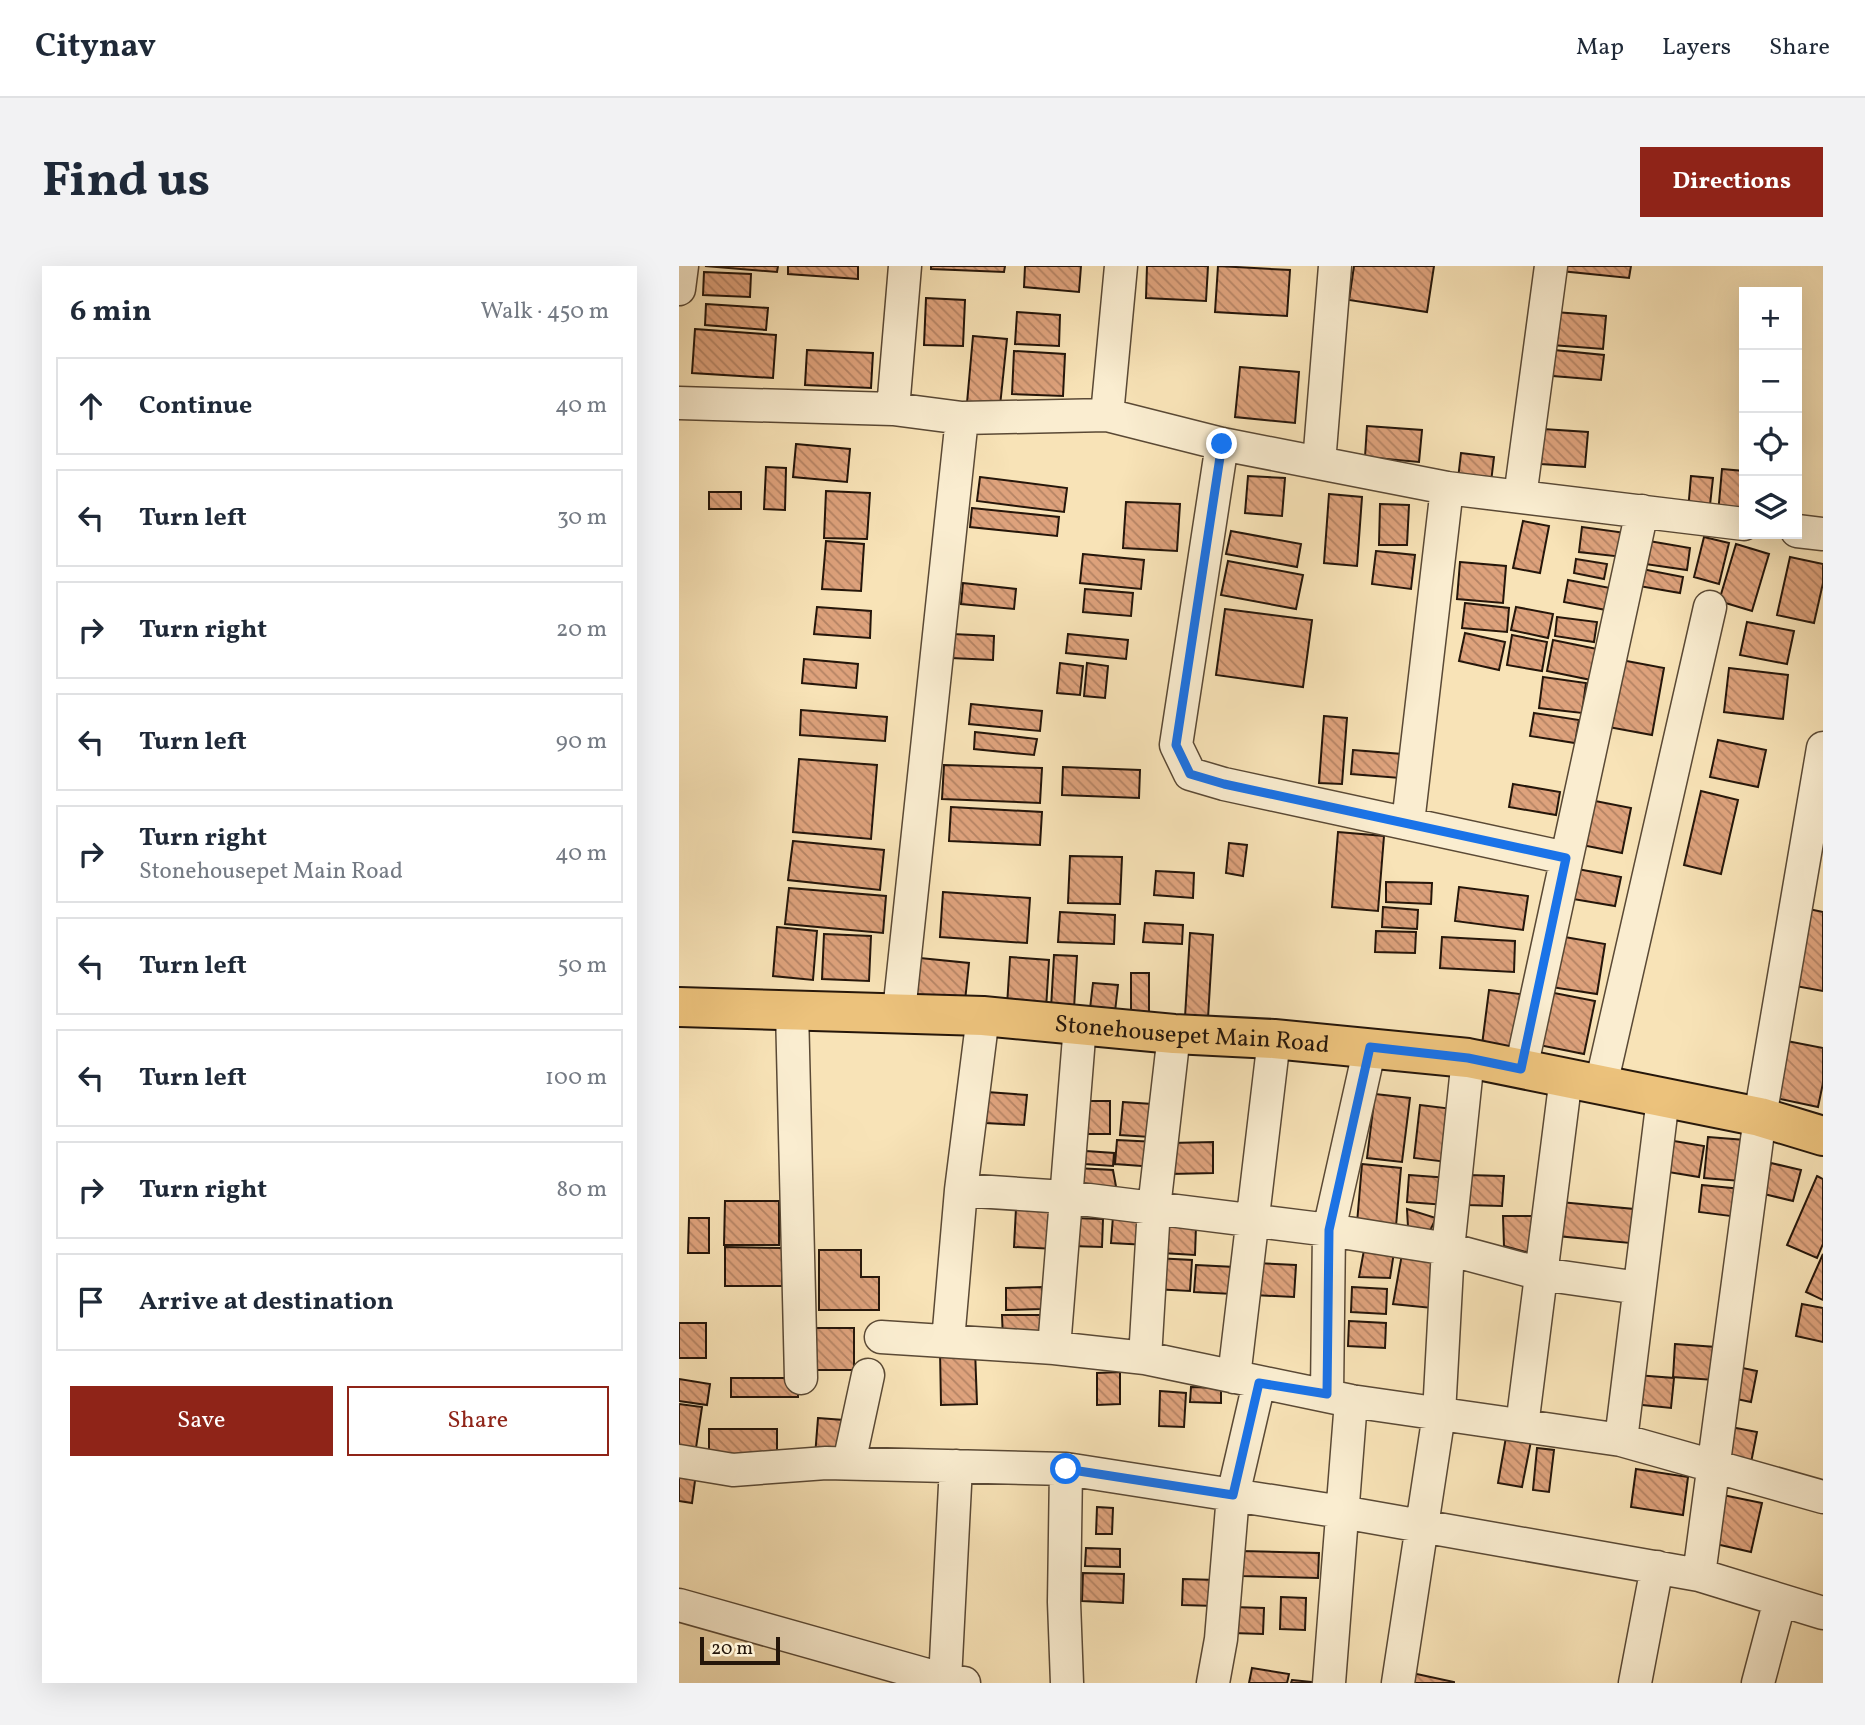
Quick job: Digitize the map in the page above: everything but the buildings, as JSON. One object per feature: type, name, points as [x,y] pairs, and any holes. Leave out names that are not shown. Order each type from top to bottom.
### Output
[{"type":"main road","name":"Stonehousepet Main Road","points":[[679,1007],[983,1016],[1174,1034],[1370,1047],[1468,1058],[1760,1117],[1823,1136]]},
{"type":"street","points":[[679,289],[682,266]]},
{"type":"street","points":[[893,409],[905,266]]},
{"type":"street","points":[[1107,415],[1121,266]]},
{"type":"street","points":[[1319,463],[1335,266]]},
{"type":"street","points":[[1520,497],[1551,266]]},
{"type":"street","points":[[679,402],[893,409],[962,418],[1107,415],[1222,444],[1447,488],[1739,523]]},
{"type":"street","points":[[899,1012],[962,418]]},
{"type":"street","points":[[1222,444],[1176,745],[1190,774],[1224,784],[1566,858]]},
{"type":"street","points":[[1408,823],[1447,488]]},
{"type":"street","points":[[1521,1069],[1642,511]]},
{"type":"street","points":[[1802,532],[1823,534]]},
{"type":"street","points":[[1522,1426],[1541,1273],[1584,1081],[1710,607]]},
{"type":"street","points":[[1699,1574],[1760,1117],[1823,748]]},
{"type":"street","points":[[792,1010],[801,1378]]},
{"type":"street","points":[[948,1341],[961,1190],[983,1016]]},
{"type":"street","points":[[1054,1348],[1080,1025]]},
{"type":"street","points":[[1145,1358],[1154,1208],[1174,1034]]},
{"type":"street","points":[[1213,1683],[1221,1639],[1246,1380],[1253,1220],[1274,1039]]},
{"type":"street","points":[[1329,1683],[1342,1512],[1339,1398],[1329,1230],[1370,1047]]},
{"type":"street","points":[[1398,1683],[1439,1414],[1448,1249],[1468,1058]]},
{"type":"street","points":[[1621,1440],[1663,1098]]},
{"type":"street","points":[[961,1190],[1065,1197],[1329,1230],[1448,1249],[1541,1273],[1639,1288]]},
{"type":"street","points":[[881,1337],[1054,1348],[1145,1358],[1339,1398],[1621,1440],[1823,1497]]},
{"type":"street","points":[[849,1463],[868,1375]]},
{"type":"street","points":[[679,1461],[733,1470],[849,1463],[1066,1469],[1342,1512],[1699,1574],[1823,1613]]},
{"type":"street","points":[[679,1605],[955,1682],[956,1466]]},
{"type":"street","points":[[1066,1469],[1064,1602],[1067,1683]]},
{"type":"street","points":[[1635,1683],[1657,1567]]},
{"type":"street","points":[[1758,1683],[1780,1600]]},
{"type":"route","points":[[1066,1469],[1233,1495],[1259,1383],[1327,1394],[1329,1230],[1370,1047],[1468,1058],[1521,1069],[1566,858],[1224,784],[1190,774],[1176,745],[1222,444]]}]
